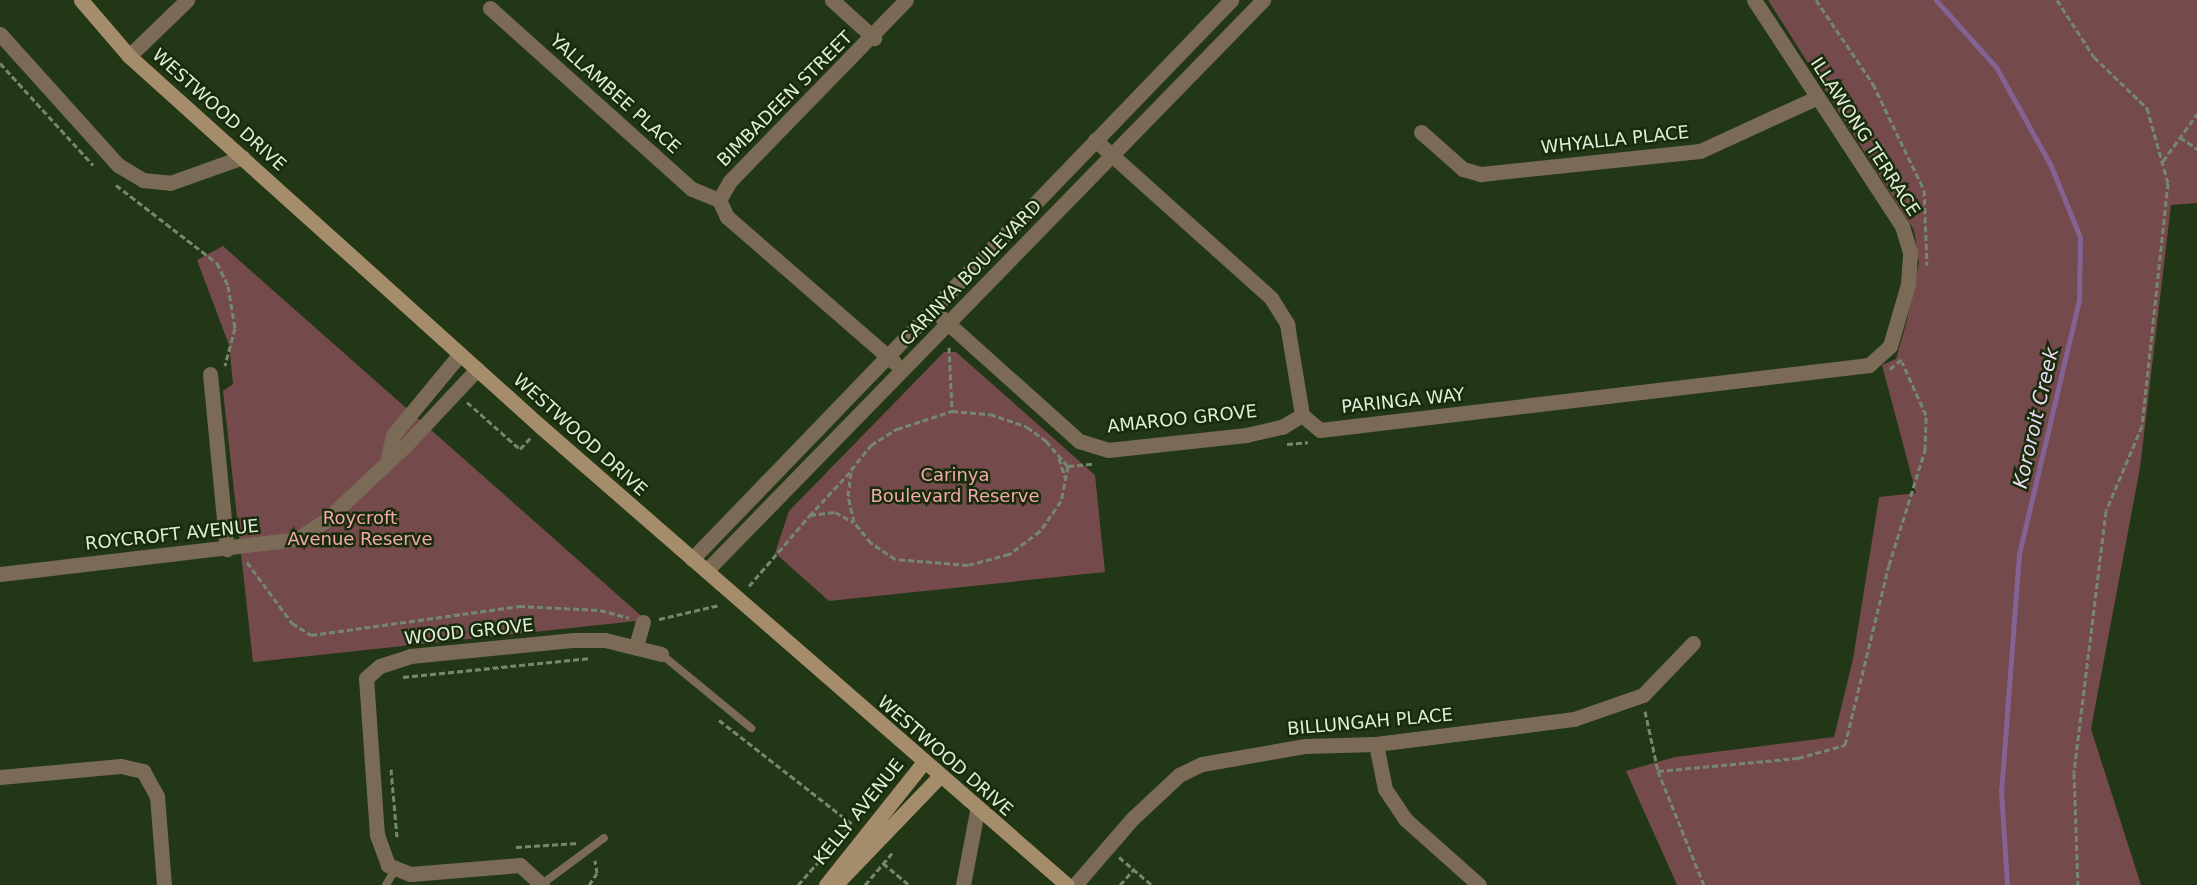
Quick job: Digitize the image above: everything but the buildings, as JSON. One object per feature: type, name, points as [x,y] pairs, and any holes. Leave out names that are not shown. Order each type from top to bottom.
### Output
[{"type":"street","name":"WESTWOOD DRIVE","points":[[81,0],[129,56],[540,426],[977,811],[1067,885]]},
{"type":"street","points":[[129,56],[187,0]]},
{"type":"street","points":[[832,0],[874,38]]},
{"type":"street","name":"BIMBADEEN STREET","points":[[719,200],[730,181],[874,38],[906,0]]},
{"type":"street","name":"CARINYA BOULEVARD","points":[[692,559],[1095,140],[1152,85],[1231,0]]},
{"type":"street","points":[[1239,0],[1252,11]]},
{"type":"street","name":"CARINYA BOULEVARD","points":[[706,571],[1169,100],[1263,0]]},
{"type":"street","name":"ILLAWONG TERRACE","points":[[1754,0],[1816,98],[1902,226],[1910,252],[1908,284],[1890,346],[1869,365]]},
{"type":"street","name":"YALLAMBEE PLACE","points":[[490,8],[692,189],[719,200]]},
{"type":"street","points":[[0,34],[118,165],[143,180],[170,183],[243,157]]},
{"type":"street","name":"WHYALLA PLACE","points":[[1421,132],[1463,169],[1481,174],[1700,151],[1816,98]]},
{"type":"street","points":[[1095,140],[1271,298],[1287,324],[1302,414]]},
{"type":"street","points":[[719,200],[727,217],[904,370]]},
{"type":"street","name":"AMAROO GROVE","points":[[933,309],[1079,441],[1108,450],[1245,435],[1282,427],[1302,414]]},
{"type":"street","name":"ROYCROFT AVENUE","points":[[388,457],[393,435],[460,354]]},
{"type":"street","name":"PARINGA WAY","points":[[1302,414],[1320,429],[1869,365]]},
{"type":"street","name":"ROYCROFT AVENUE","points":[[0,574],[297,539],[326,520],[388,457],[406,445],[477,369]]},
{"type":"street","points":[[210,374],[227,549]]},
{"type":"street","points":[[636,646],[643,622]]},
{"type":"street","name":"WOOD GROVE","points":[[542,884],[520,865],[390,878],[376,835],[364,689],[372,671],[410,656],[574,640],[636,646],[661,654]]},
{"type":"street","name":"BILLUNGAH PLACE","points":[[1075,885],[1132,819],[1179,775],[1202,764],[1305,746],[1376,744],[1574,719],[1643,695],[1693,643]]},
{"type":"street","points":[[1376,744],[1385,789],[1405,819],[1479,885]]},
{"type":"street","name":"KELLY AVENUE","points":[[826,885],[923,763]]},
{"type":"street","points":[[0,777],[121,766],[143,771],[157,796],[164,885]]},
{"type":"street","name":"KELLY AVENUE","points":[[835,885],[939,777]]},
{"type":"street","points":[[963,885],[977,811]]},
{"type":"lane","points":[[1175,61],[1193,75]]},
{"type":"lane","points":[[1152,85],[1169,100]]},
{"type":"lane","points":[[1011,228],[1029,242]]},
{"type":"lane","points":[[831,413],[846,428]]},
{"type":"lane","points":[[768,479],[781,494]]},
{"type":"lane","name":"WOOD GROVE","points":[[661,654],[751,728]]},
{"type":"lane","name":"WOOD GROVE","points":[[542,884],[604,838]]},
{"type":"path","points":[[1816,0],[1872,84],[1924,190],[1930,247],[1926,268]]},
{"type":"path","points":[[2056,0],[2101,65],[2147,108],[2168,183],[2142,426],[2106,511],[2074,773],[2078,885]]},
{"type":"path","points":[[0,63],[103,173]]},
{"type":"path","points":[[2163,161],[2197,114]]},
{"type":"path","points":[[2180,137],[2197,149]]},
{"type":"path","points":[[111,180],[217,263],[228,286],[235,328],[228,364],[210,374]]},
{"type":"path","points":[[949,342],[952,411]]},
{"type":"path","points":[[1658,771],[1798,758],[1845,745],[1889,565],[1925,450],[1926,416],[1902,361],[1905,351]]},
{"type":"path","points":[[466,401],[520,449],[540,426]]},
{"type":"path","points":[[236,563],[247,562],[292,623],[311,635],[519,606],[600,610],[643,622],[738,599],[810,515],[871,446],[897,429],[952,411],[990,414],[1027,427],[1068,466],[1061,501],[1040,531],[1010,554],[968,565],[895,559],[871,543],[854,522],[835,512],[810,515]]},
{"type":"path","points":[[851,470],[848,496],[854,522]]},
{"type":"path","points":[[391,678],[600,657]]},
{"type":"path","points":[[1643,695],[1652,752],[1658,771],[1704,885]]},
{"type":"path","points":[[710,713],[852,824]]},
{"type":"path","points":[[390,757],[398,848]]},
{"type":"path","points":[[511,848],[566,842],[588,850],[597,866],[589,885]]},
{"type":"path","points":[[1116,853],[1152,885]]},
{"type":"path","points":[[883,863],[909,885]]},
{"type":"path","points":[[1120,885],[1134,869]]},
{"type":"green space","points":[[1768,0],[2197,0],[2197,203],[2171,205],[2140,468],[2091,729],[2141,885],[1677,885],[1626,771],[1675,757],[1834,737],[1853,659],[1879,497],[1916,493],[1882,365],[1896,359],[1906,324],[1919,263],[1914,230]]},
{"type":"green space","name":"Roycroft Avenue Reserve","points":[[223,246],[646,620],[253,662],[223,391],[233,384],[229,345],[197,260]]},
{"type":"green space","name":"Carinya Boulevard Reserve","points":[[944,352],[956,352],[1095,475],[1105,572],[829,601],[775,553],[789,511]]},
{"type":"waterway","name":"Kororoit Creek","points":[[1936,0],[1996,67],[2051,166],[2080,237],[2079,300],[2019,554],[2001,791],[2007,885]]}]
